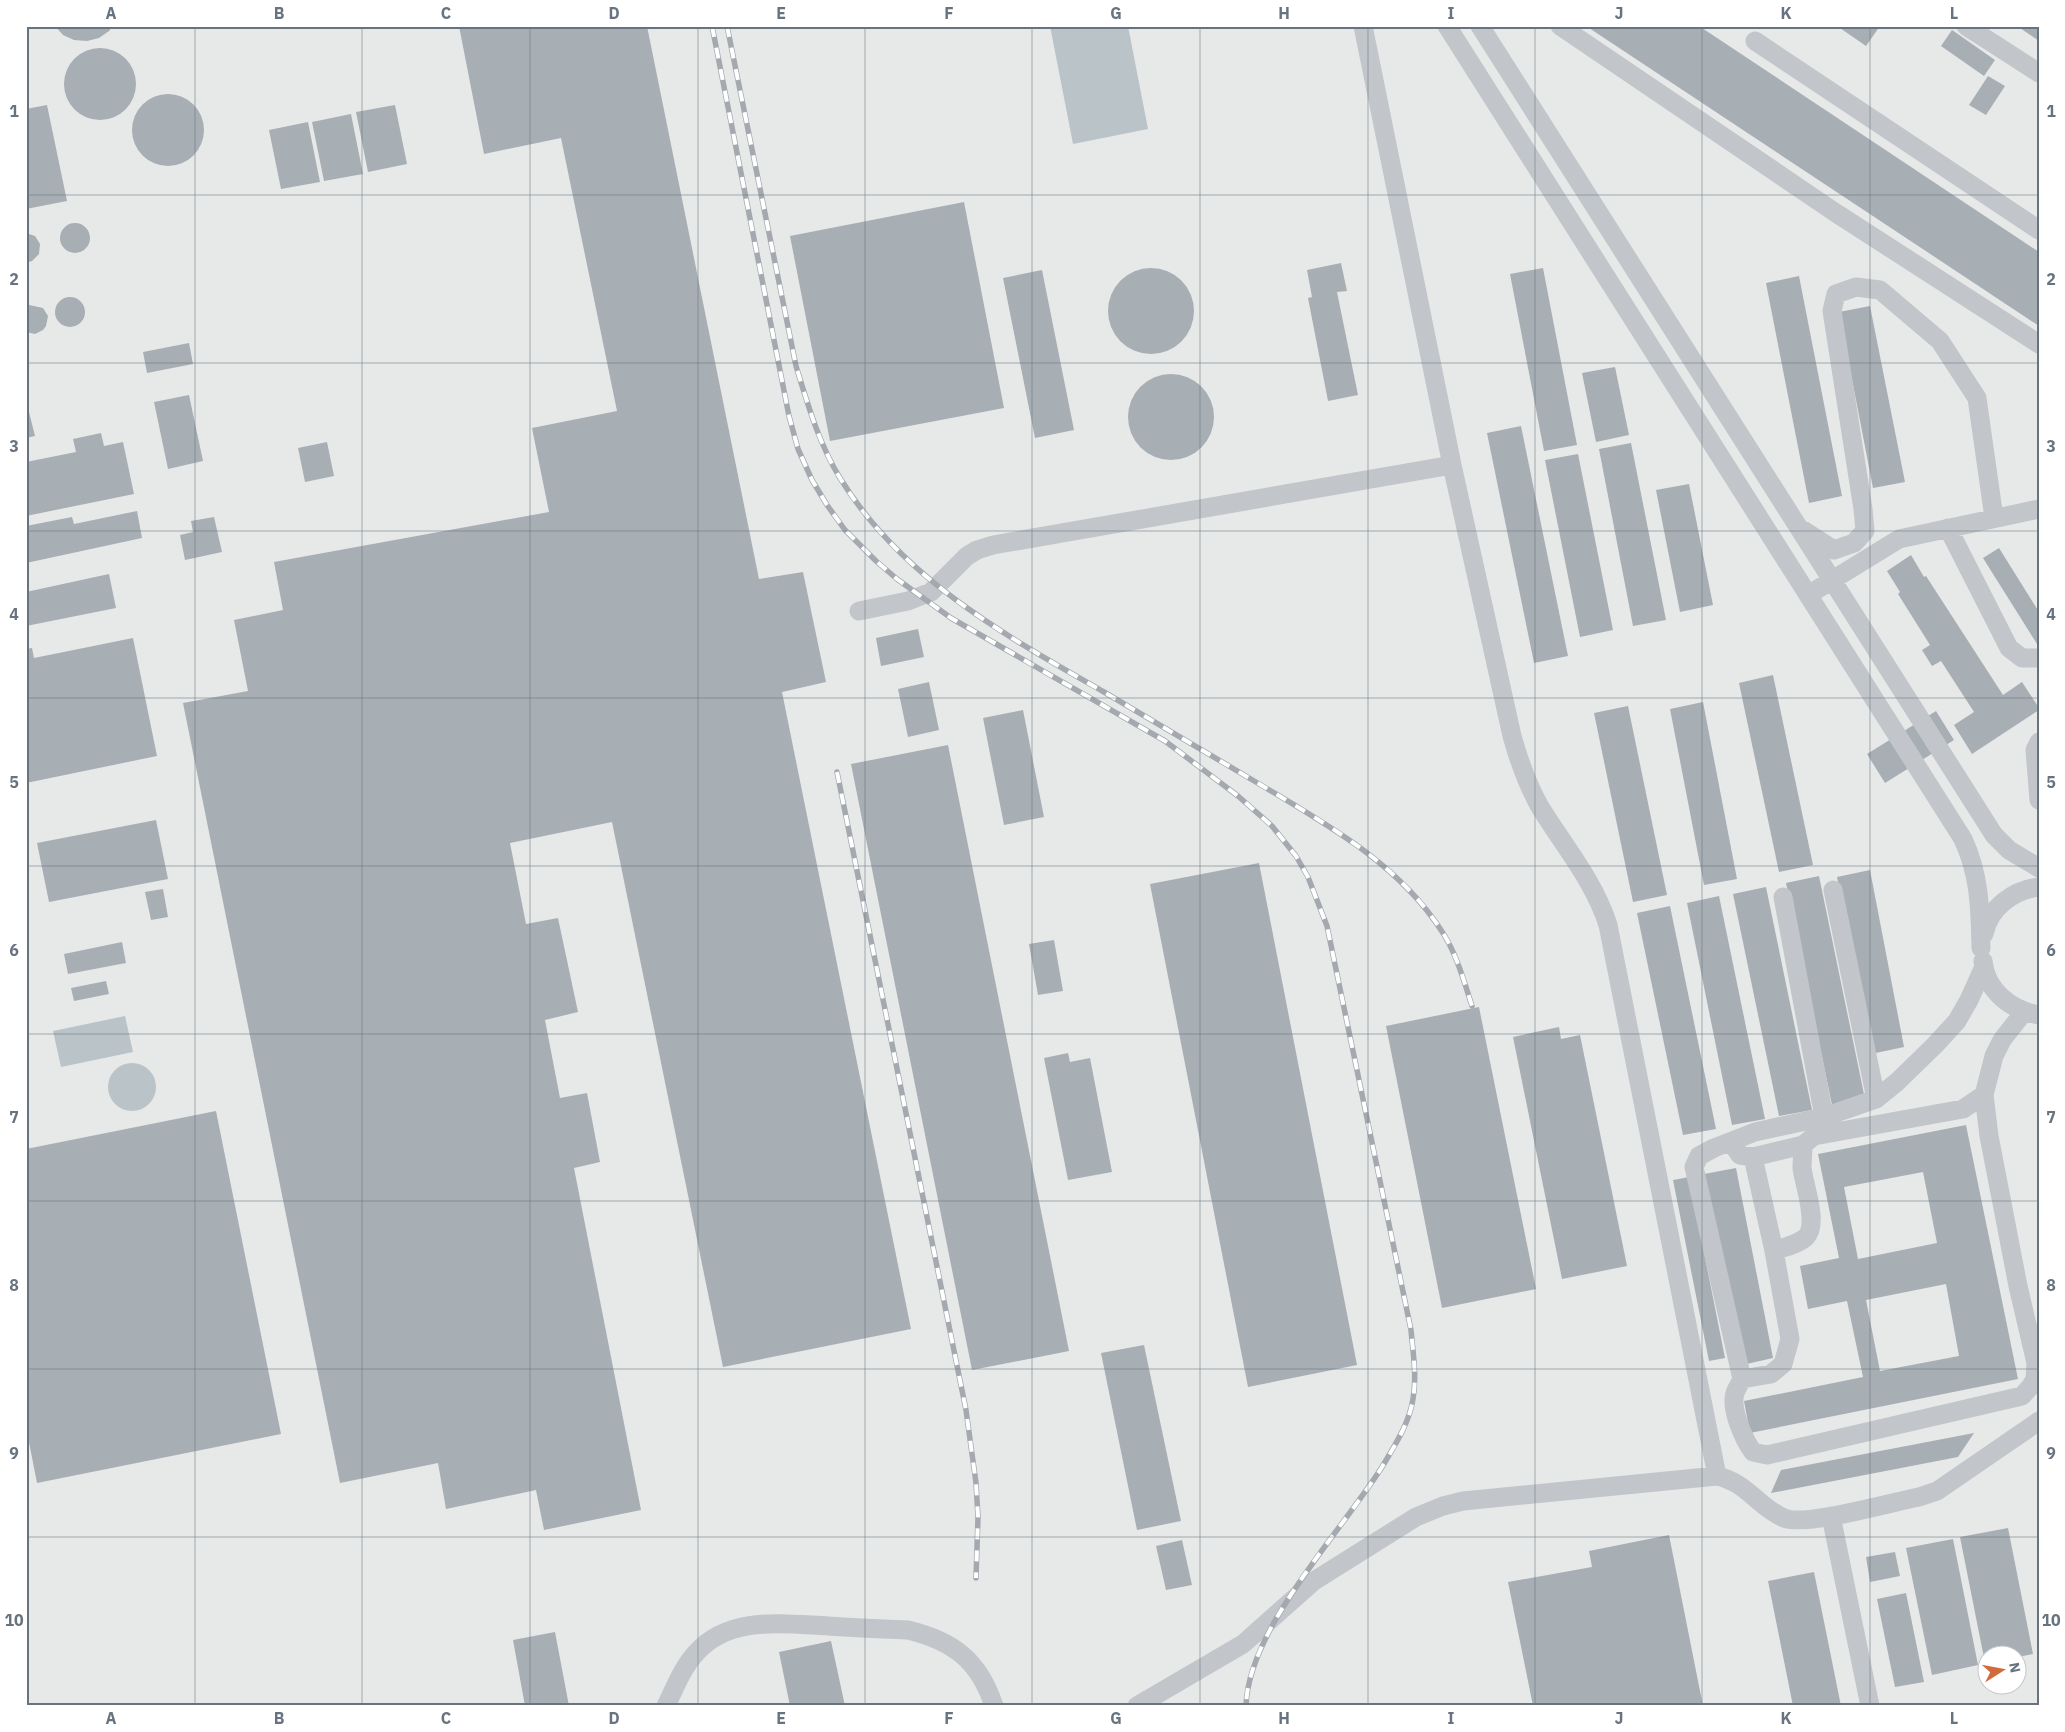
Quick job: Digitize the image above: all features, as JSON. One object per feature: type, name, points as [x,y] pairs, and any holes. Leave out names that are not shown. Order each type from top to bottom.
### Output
[{"type":"street","points":[[1363,26],[1452,465],[1512,736],[1523,772],[1540,805],[1594,890],[1601,903],[1608,926],[1717,1476]]},
{"type":"street","points":[[1447,26],[1963,839],[1977,875],[1984,969],[1992,987],[2006,1002],[2032,1013],[2002,1040],[1994,1056],[1984,1095],[1989,1136],[2016,1277],[2036,1363],[2035,1380],[2032,1386],[2022,1396],[1767,1455],[1753,1452],[1744,1440],[1736,1415],[1734,1395],[1742,1379],[1694,1167],[1699,1156],[1756,1132],[1824,1117],[1876,1100],[1936,1045],[1957,1021],[1984,969]]},
{"type":"street","points":[[1480,26],[1994,835],[2009,850],[2039,868]]},
{"type":"street","points":[[1560,26],[1836,213],[2039,344]]},
{"type":"street","points":[[1966,26],[2039,73]]},
{"type":"street","points":[[1754,41],[2039,230]]},
{"type":"street","points":[[1573,227],[1597,212]]},
{"type":"street","points":[[1798,527],[1834,550],[1854,543],[1864,531],[1862,500],[1832,311],[1836,294],[1856,287],[1880,290],[1940,341],[1977,398],[1994,518]]},
{"type":"street","points":[[859,610],[908,601],[931,592],[967,556],[993,545],[1452,465]]},
{"type":"street","points":[[1808,595],[1899,539],[2039,509]]},
{"type":"street","points":[[1948,528],[2008,648],[2022,658],[2039,658]]},
{"type":"street","points":[[2039,742],[2035,750],[2039,800]]},
{"type":"street","points":[[1941,803],[1965,788]]},
{"type":"street","points":[[1981,948],[1985,928],[1994,911],[2009,897],[2027,888],[2039,887]]},
{"type":"street","points":[[1833,890],[1876,1100]]},
{"type":"street","points":[[1783,897],[1824,1117]]},
{"type":"street","points":[[1731,1142],[1740,1155],[1753,1157],[1803,1145],[1814,1136],[1963,1109],[1984,1095]]},
{"type":"street","points":[[1774,1251],[1807,1236],[1811,1228],[1807,1187],[1802,1168],[1803,1145]]},
{"type":"street","points":[[1742,1379],[1771,1374],[1783,1364],[1790,1339],[1774,1251],[1753,1157]]},
{"type":"street","points":[[1137,1706],[1243,1644],[1314,1581],[1416,1517],[1443,1506],[1463,1501],[1717,1476],[1729,1479],[1740,1485],[1785,1519],[1808,1521],[1937,1491],[2039,1422]]},
{"type":"street","points":[[1831,1516],[1870,1706]]},
{"type":"street","points":[[666,1706],[687,1664],[696,1652],[710,1640],[728,1631],[750,1625],[770,1623],[908,1630],[930,1635],[947,1643],[964,1655],[985,1683],[994,1706]]},
{"type":"shaded area","points":[[26,26],[2039,26],[2039,1706],[26,1706]]},
{"type":"shaded area","points":[[1050,26],[1128,26],[1148,129],[1073,144]]},
{"type":"shaded area","points":[[125,1016],[133,1052],[61,1067],[53,1031]]},
{"type":"shaded area","points":[[127,1063],[137,1063],[146,1067],[152,1073],[155,1078],[155,1096],[146,1107],[137,1111],[127,1111],[118,1107],[112,1101],[108,1092],[108,1082],[112,1073],[118,1067]]},
{"type":"building","points":[[55,26],[113,26],[99,38],[87,41],[74,40],[63,35]]},
{"type":"building","points":[[459,26],[582,26],[582,28],[593,26],[647,26],[759,579],[803,572],[826,682],[782,692],[911,1329],[723,1367],[612,822],[510,843],[526,924],[558,918],[578,1012],[545,1020],[560,1098],[587,1093],[600,1162],[574,1168],[641,1510],[544,1530],[536,1490],[446,1509],[438,1463],[340,1483],[183,703],[248,691],[234,620],[283,610],[274,562],[549,512],[532,428],[617,411],[561,138],[484,154]]},
{"type":"building","points":[[1586,26],[1699,26],[2039,252],[2039,326]]},
{"type":"building","points":[[1837,26],[1880,26],[1866,46]]},
{"type":"building","points":[[2017,26],[2039,26],[2039,41]]},
{"type":"building","points":[[1952,30],[1995,60],[1984,76],[1941,46]]},
{"type":"building","points":[[107,48],[126,58],[134,70],[136,84],[134,98],[126,110],[114,118],[93,120],[74,110],[66,98],[64,77],[74,58],[86,50]]},
{"type":"building","points":[[1988,76],[2005,86],[1986,115],[1969,105]]},
{"type":"building","points":[[175,94],[194,104],[202,116],[204,130],[202,144],[194,156],[182,164],[161,166],[142,156],[134,144],[132,123],[142,104],[154,96]]},
{"type":"building","points":[[47,105],[67,201],[26,209],[26,109]]},
{"type":"building","points":[[395,105],[407,164],[368,172],[356,112]]},
{"type":"building","points":[[351,114],[363,174],[324,181],[312,122]]},
{"type":"building","points":[[308,122],[320,182],[281,189],[269,130]]},
{"type":"building","points":[[964,202],[1004,408],[830,441],[790,236]]},
{"type":"building","points":[[75,223],[81,224],[89,232],[89,244],[81,252],[75,253],[69,252],[61,244],[60,238],[61,232],[69,224]]},
{"type":"building","points":[[26,233],[35,236],[40,244],[39,254],[32,261],[26,263]]},
{"type":"building","points":[[1341,263],[1347,291],[1337,292],[1358,395],[1328,401],[1308,298],[1312,297],[1307,270]]},
{"type":"building","points":[[1151,268],[1167,271],[1175,275],[1187,287],[1191,295],[1194,311],[1191,327],[1187,335],[1175,347],[1167,351],[1151,354],[1135,351],[1127,347],[1115,335],[1111,327],[1108,311],[1111,295],[1115,287],[1127,275],[1135,271]]},
{"type":"building","points":[[1543,268],[1577,445],[1544,451],[1510,274]]},
{"type":"building","points":[[1042,270],[1074,430],[1035,438],[1003,278]]},
{"type":"building","points":[[1799,276],[1842,496],[1809,503],[1766,283]]},
{"type":"building","points":[[70,297],[76,298],[84,306],[84,318],[76,326],[70,327],[64,326],[56,318],[55,312],[56,306],[64,298]]},
{"type":"building","points":[[26,306],[43,308],[48,316],[46,326],[35,334],[26,332]]},
{"type":"building","points":[[1870,306],[1905,482],[1873,488],[1839,312]]},
{"type":"building","points":[[189,343],[193,364],[147,373],[143,352]]},
{"type":"building","points":[[1615,367],[1629,435],[1596,442],[1582,373]]},
{"type":"building","points":[[1171,374],[1187,377],[1195,381],[1207,393],[1211,401],[1214,417],[1211,433],[1207,441],[1195,453],[1187,457],[1171,460],[1155,457],[1147,453],[1135,441],[1131,433],[1128,417],[1131,401],[1135,393],[1147,381],[1155,377]]},
{"type":"building","points":[[189,395],[203,461],[168,469],[154,402]]},
{"type":"building","points":[[26,400],[35,436],[26,438]]},
{"type":"building","points":[[1521,426],[1568,656],[1534,663],[1487,433]]},
{"type":"building","points":[[101,433],[104,446],[123,442],[134,494],[26,516],[26,462],[76,452],[73,439]]},
{"type":"building","points":[[327,442],[334,476],[305,482],[298,448]]},
{"type":"building","points":[[1631,443],[1666,620],[1633,626],[1599,449]]},
{"type":"building","points":[[1578,454],[1613,630],[1580,637],[1545,460]]},
{"type":"building","points":[[1689,484],[1713,605],[1680,612],[1656,490]]},
{"type":"building","points":[[137,511],[142,538],[26,563],[26,526],[72,517],[74,524]]},
{"type":"building","points":[[214,517],[222,552],[185,560],[180,535],[193,532],[191,521]]},
{"type":"building","points":[[1999,548],[2039,612],[2039,643],[2037,644],[1983,558]]},
{"type":"building","points":[[1911,555],[2003,695],[2022,682],[2039,708],[2039,710],[1972,754],[1954,725],[1974,712],[1941,661],[1932,666],[1922,650],[1930,645],[1898,594],[1900,592],[1887,571]]},
{"type":"building","points":[[109,574],[116,608],[26,626],[26,592]]},
{"type":"building","points":[[918,629],[924,657],[881,666],[876,638]]},
{"type":"building","points":[[133,638],[157,756],[26,783],[26,649],[32,648],[34,658]]},
{"type":"building","points":[[1773,675],[1813,865],[1779,872],[1739,683]]},
{"type":"building","points":[[929,682],[939,730],[908,737],[898,689]]},
{"type":"building","points":[[1703,702],[1737,879],[1704,885],[1670,709]]},
{"type":"building","points":[[1628,706],[1667,895],[1633,902],[1594,713]]},
{"type":"building","points":[[1023,710],[1044,817],[1004,825],[983,718]]},
{"type":"building","points":[[1936,711],[1954,740],[1885,783],[1867,754]]},
{"type":"building","points":[[948,745],[1069,1351],[972,1370],[851,764]]},
{"type":"building","points":[[156,820],[168,879],[49,902],[37,843]]},
{"type":"building","points":[[1259,863],[1357,1365],[1248,1387],[1150,884]]},
{"type":"building","points":[[1870,870],[1904,1047],[1871,1054],[1837,877]]},
{"type":"building","points":[[1819,876],[1865,1099],[1832,1105],[1786,883]]},
{"type":"building","points":[[1766,887],[1812,1110],[1779,1116],[1733,894]]},
{"type":"building","points":[[163,889],[168,917],[151,920],[145,892]]},
{"type":"building","points":[[1719,896],[1765,1119],[1732,1125],[1687,903]]},
{"type":"building","points":[[1670,906],[1716,1129],[1683,1135],[1637,913]]},
{"type":"building","points":[[1054,940],[1063,991],[1038,995],[1029,944]]},
{"type":"building","points":[[122,942],[126,963],[68,974],[64,954]]},
{"type":"building","points":[[106,981],[109,994],[74,1001],[71,988]]},
{"type":"building","points":[[1479,1007],[1536,1289],[1442,1308],[1386,1026]]},
{"type":"building","points":[[1559,1027],[1561,1039],[1580,1035],[1627,1266],[1562,1279],[1513,1037]]},
{"type":"building","points":[[1068,1053],[1070,1062],[1090,1058],[1112,1172],[1068,1180],[1044,1058]]},
{"type":"building","points":[[216,1111],[281,1434],[37,1483],[26,1427],[26,1149]]},
{"type":"building","points":[[1966,1125],[2018,1379],[1750,1433],[1744,1401],[1863,1377],[1847,1301],[1808,1309],[1800,1266],[1839,1258],[1818,1154]],"holes":[[[1923,1172],[1937,1243],[1858,1259],[1844,1187]],[[1946,1284],[1959,1356],[1880,1371],[1866,1300]]]},
{"type":"building","points":[[1736,1168],[1773,1358],[1742,1365],[1704,1174]]},
{"type":"building","points":[[1689,1177],[1725,1358],[1709,1361],[1673,1180]]},
{"type":"building","points":[[1144,1345],[1181,1521],[1137,1530],[1101,1353]]},
{"type":"building","points":[[1974,1433],[1958,1457],[1771,1493],[1781,1470]]},
{"type":"building","points":[[2008,1528],[2033,1654],[2028,1655],[2028,1644],[1981,1644],[1960,1537]]},
{"type":"building","points":[[1669,1535],[1703,1706],[1533,1706],[1508,1582],[1592,1567],[1589,1551]]},
{"type":"building","points":[[1953,1539],[1978,1665],[1932,1675],[1906,1548]]},
{"type":"building","points":[[1182,1540],[1192,1585],[1166,1590],[1156,1546]]},
{"type":"building","points":[[1895,1552],[1900,1576],[1870,1582],[1866,1557]]},
{"type":"building","points":[[1814,1572],[1841,1706],[1793,1706],[1768,1581]]},
{"type":"building","points":[[1906,1593],[1924,1682],[1895,1687],[1877,1599]]},
{"type":"building","points":[[555,1632],[569,1706],[525,1706],[513,1640]]},
{"type":"building","points":[[831,1641],[845,1706],[790,1706],[779,1652]]},
{"type":"railway","points":[[712,26],[789,416],[798,449],[812,480],[827,505],[845,530],[876,561],[897,579],[951,618],[1165,741],[1238,796],[1272,826],[1296,856],[1308,877],[1327,926],[1411,1330],[1415,1382],[1411,1408],[1405,1426],[1382,1467],[1299,1582],[1262,1645],[1251,1676],[1246,1706]]},
{"type":"railway","points":[[727,26],[796,366],[826,452],[840,478],[865,514],[893,546],[924,575],[958,602],[993,626],[1315,818],[1362,849],[1405,886],[1441,930],[1455,957],[1472,1006]]},
{"type":"railway","points":[[837,772],[966,1410],[976,1483],[978,1517],[976,1578]]}]
